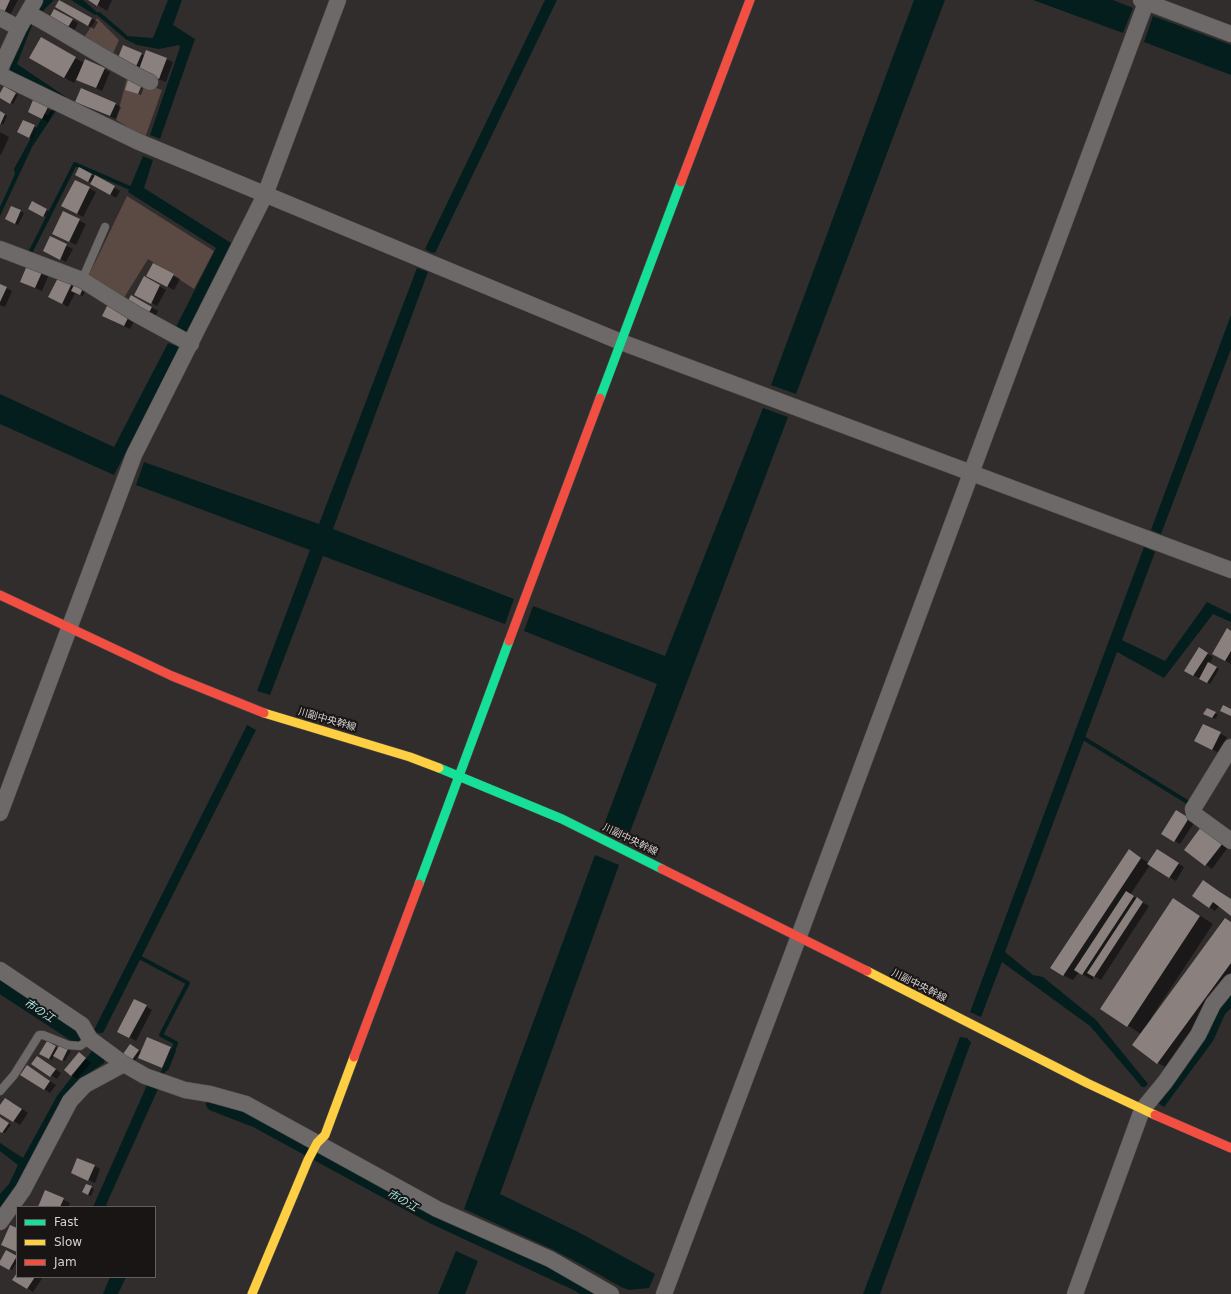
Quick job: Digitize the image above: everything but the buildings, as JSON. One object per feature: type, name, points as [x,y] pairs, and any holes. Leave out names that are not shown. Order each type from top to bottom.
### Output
[{"type":"street","points":[[0,813],[134,455],[266,195],[338,0]]},
{"type":"street","points":[[252,1294],[308,1160],[317,1143],[325,1135],[750,0]]},
{"type":"street","points":[[664,1294],[799,936],[1145,1],[1231,34]]},
{"type":"street","points":[[0,69],[19,28],[34,11],[122,69],[150,82]]},
{"type":"street","points":[[0,18],[19,28]]},
{"type":"street","points":[[0,75],[139,142],[621,342],[1231,570]]},
{"type":"street","points":[[0,249],[82,280],[136,314],[191,344]]},
{"type":"street","name":"川副中央幹線","points":[[0,595],[172,676],[261,712],[410,757],[460,776],[562,819],[799,936],[1026,1053],[1142,1110],[1231,1148]]},
{"type":"street","points":[[1231,747],[1193,809],[1194,814],[1231,840]]},
{"type":"street","points":[[0,970],[82,1025],[90,1039],[124,1064],[145,1076],[185,1090],[210,1094],[246,1104],[438,1209],[550,1259],[611,1294]]},
{"type":"street","points":[[1075,1294],[1142,1110],[1165,1082],[1198,1035],[1213,1004],[1231,982]]},
{"type":"street","points":[[0,1222],[23,1190],[70,1101],[85,1085],[124,1064]]},
{"type":"lane","points":[[82,280],[105,226]]},
{"type":"lane","points":[[0,1091],[14,1074],[39,1035],[43,1035],[68,1045],[80,1046],[90,1039]]},
{"type":"shaded area","points":[[97,18],[119,40],[111,58],[83,39]]},
{"type":"shaded area","points":[[127,78],[162,90],[145,138],[116,120]]},
{"type":"shaded area","points":[[127,196],[214,251],[194,289],[148,259],[122,301],[88,277]]},
{"type":"water","points":[[41,0],[54,0],[34,20],[17,64],[66,97],[63,99],[11,72],[9,65]]},
{"type":"water","points":[[71,0],[83,0],[99,14],[95,15]]},
{"type":"water","points":[[168,0],[182,0],[173,25],[195,39],[160,139],[150,135],[180,47],[179,45],[159,49],[137,45],[125,39],[125,36],[153,38]]},
{"type":"water","points":[[545,0],[557,0],[435,253],[430,252],[425,249]]},
{"type":"water","points":[[914,0],[945,0],[796,394],[771,385]]},
{"type":"water","points":[[1033,0],[1113,0],[1133,8],[1123,33]]},
{"type":"water","points":[[1153,16],[1231,45],[1231,75],[1144,42]]},
{"type":"water","points":[[53,108],[56,109],[56,111],[32,147],[0,216],[0,207],[15,174],[14,169],[44,114],[48,115]]},
{"type":"water","points":[[143,156],[153,160],[144,188],[231,243],[187,334],[176,327],[216,248],[128,192]]},
{"type":"water","points":[[417,268],[428,272],[333,529],[514,599],[505,624],[323,556],[270,695],[257,691],[310,550],[136,485],[144,462],[319,524]]},
{"type":"water","points":[[1231,315],[1231,349],[1161,534],[1151,530]]},
{"type":"water","points":[[168,343],[180,347],[114,475],[0,424],[0,394],[114,447]]},
{"type":"water","points":[[763,408],[788,417],[630,832],[605,822],[657,684],[524,631],[533,606],[665,656]]},
{"type":"water","points":[[1144,547],[1155,552],[1122,640],[1165,661],[1207,602],[1231,614],[1231,622],[1213,614],[1164,678],[1117,652],[1005,952],[1033,975],[1043,977],[1096,1020],[1148,1084],[1145,1087],[1142,1087],[1090,1026],[1002,962],[981,1017],[970,1012]]},
{"type":"water","points":[[247,725],[256,730],[103,1033],[98,1033],[94,1030]]},
{"type":"water","points":[[595,855],[619,865],[500,1194],[582,1234],[655,1274],[649,1288],[629,1290],[621,1287],[554,1250],[464,1209]]},
{"type":"water","points":[[1231,991],[1231,1008],[1225,1014],[1213,1041],[1164,1107],[1156,1102],[1209,1033],[1220,1004]]},
{"type":"water","points":[[960,1037],[967,1038],[971,1042],[880,1294],[863,1294]]},
{"type":"water","points":[[92,1051],[98,1053],[105,1059],[104,1063],[80,1079],[60,1106],[16,1187],[0,1209],[0,1194],[9,1184],[18,1165],[0,1151],[0,1143],[23,1158],[57,1096]]},
{"type":"water","points":[[147,1085],[158,1089],[106,1205],[108,1206],[93,1206]]},
{"type":"water","points":[[456,1251],[478,1261],[465,1294],[438,1294]]},
{"type":"water","points":[[110,1278],[126,1278],[118,1294],[103,1294]]},
{"type":"waterway","points":[[99,14],[125,36]]},
{"type":"waterway","points":[[30,253],[75,164],[130,188]]},
{"type":"waterway","points":[[1085,739],[1189,803]]},
{"type":"waterway","points":[[141,958],[188,983],[161,1035],[176,1043],[168,1065],[162,1073]]},
{"type":"waterway","name":"市の江","points":[[0,986],[78,1037]]},
{"type":"waterway","name":"市の江","points":[[213,1104],[257,1121],[435,1218],[577,1284],[594,1294]]},
{"type":"traffic: fast","points":[[600,398],[681,182]]},
{"type":"traffic: fast","points":[[419,884],[509,641]]},
{"type":"traffic: fast","points":[[439,768],[562,819],[662,869]]},
{"type":"traffic: slow","points":[[264,713],[410,757],[439,768]]},
{"type":"traffic: slow","points":[[867,971],[1087,1083],[1155,1115]]},
{"type":"traffic: slow","points":[[252,1294],[308,1160],[317,1143],[325,1135],[354,1057]]},
{"type":"traffic: jam","points":[[681,182],[750,0]]},
{"type":"traffic: jam","points":[[509,641],[600,398]]},
{"type":"traffic: jam","points":[[0,595],[172,676],[264,713]]},
{"type":"traffic: jam","points":[[662,869],[867,971]]},
{"type":"traffic: jam","points":[[354,1057],[419,884]]},
{"type":"traffic: jam","points":[[1155,1115],[1231,1148]]}]
